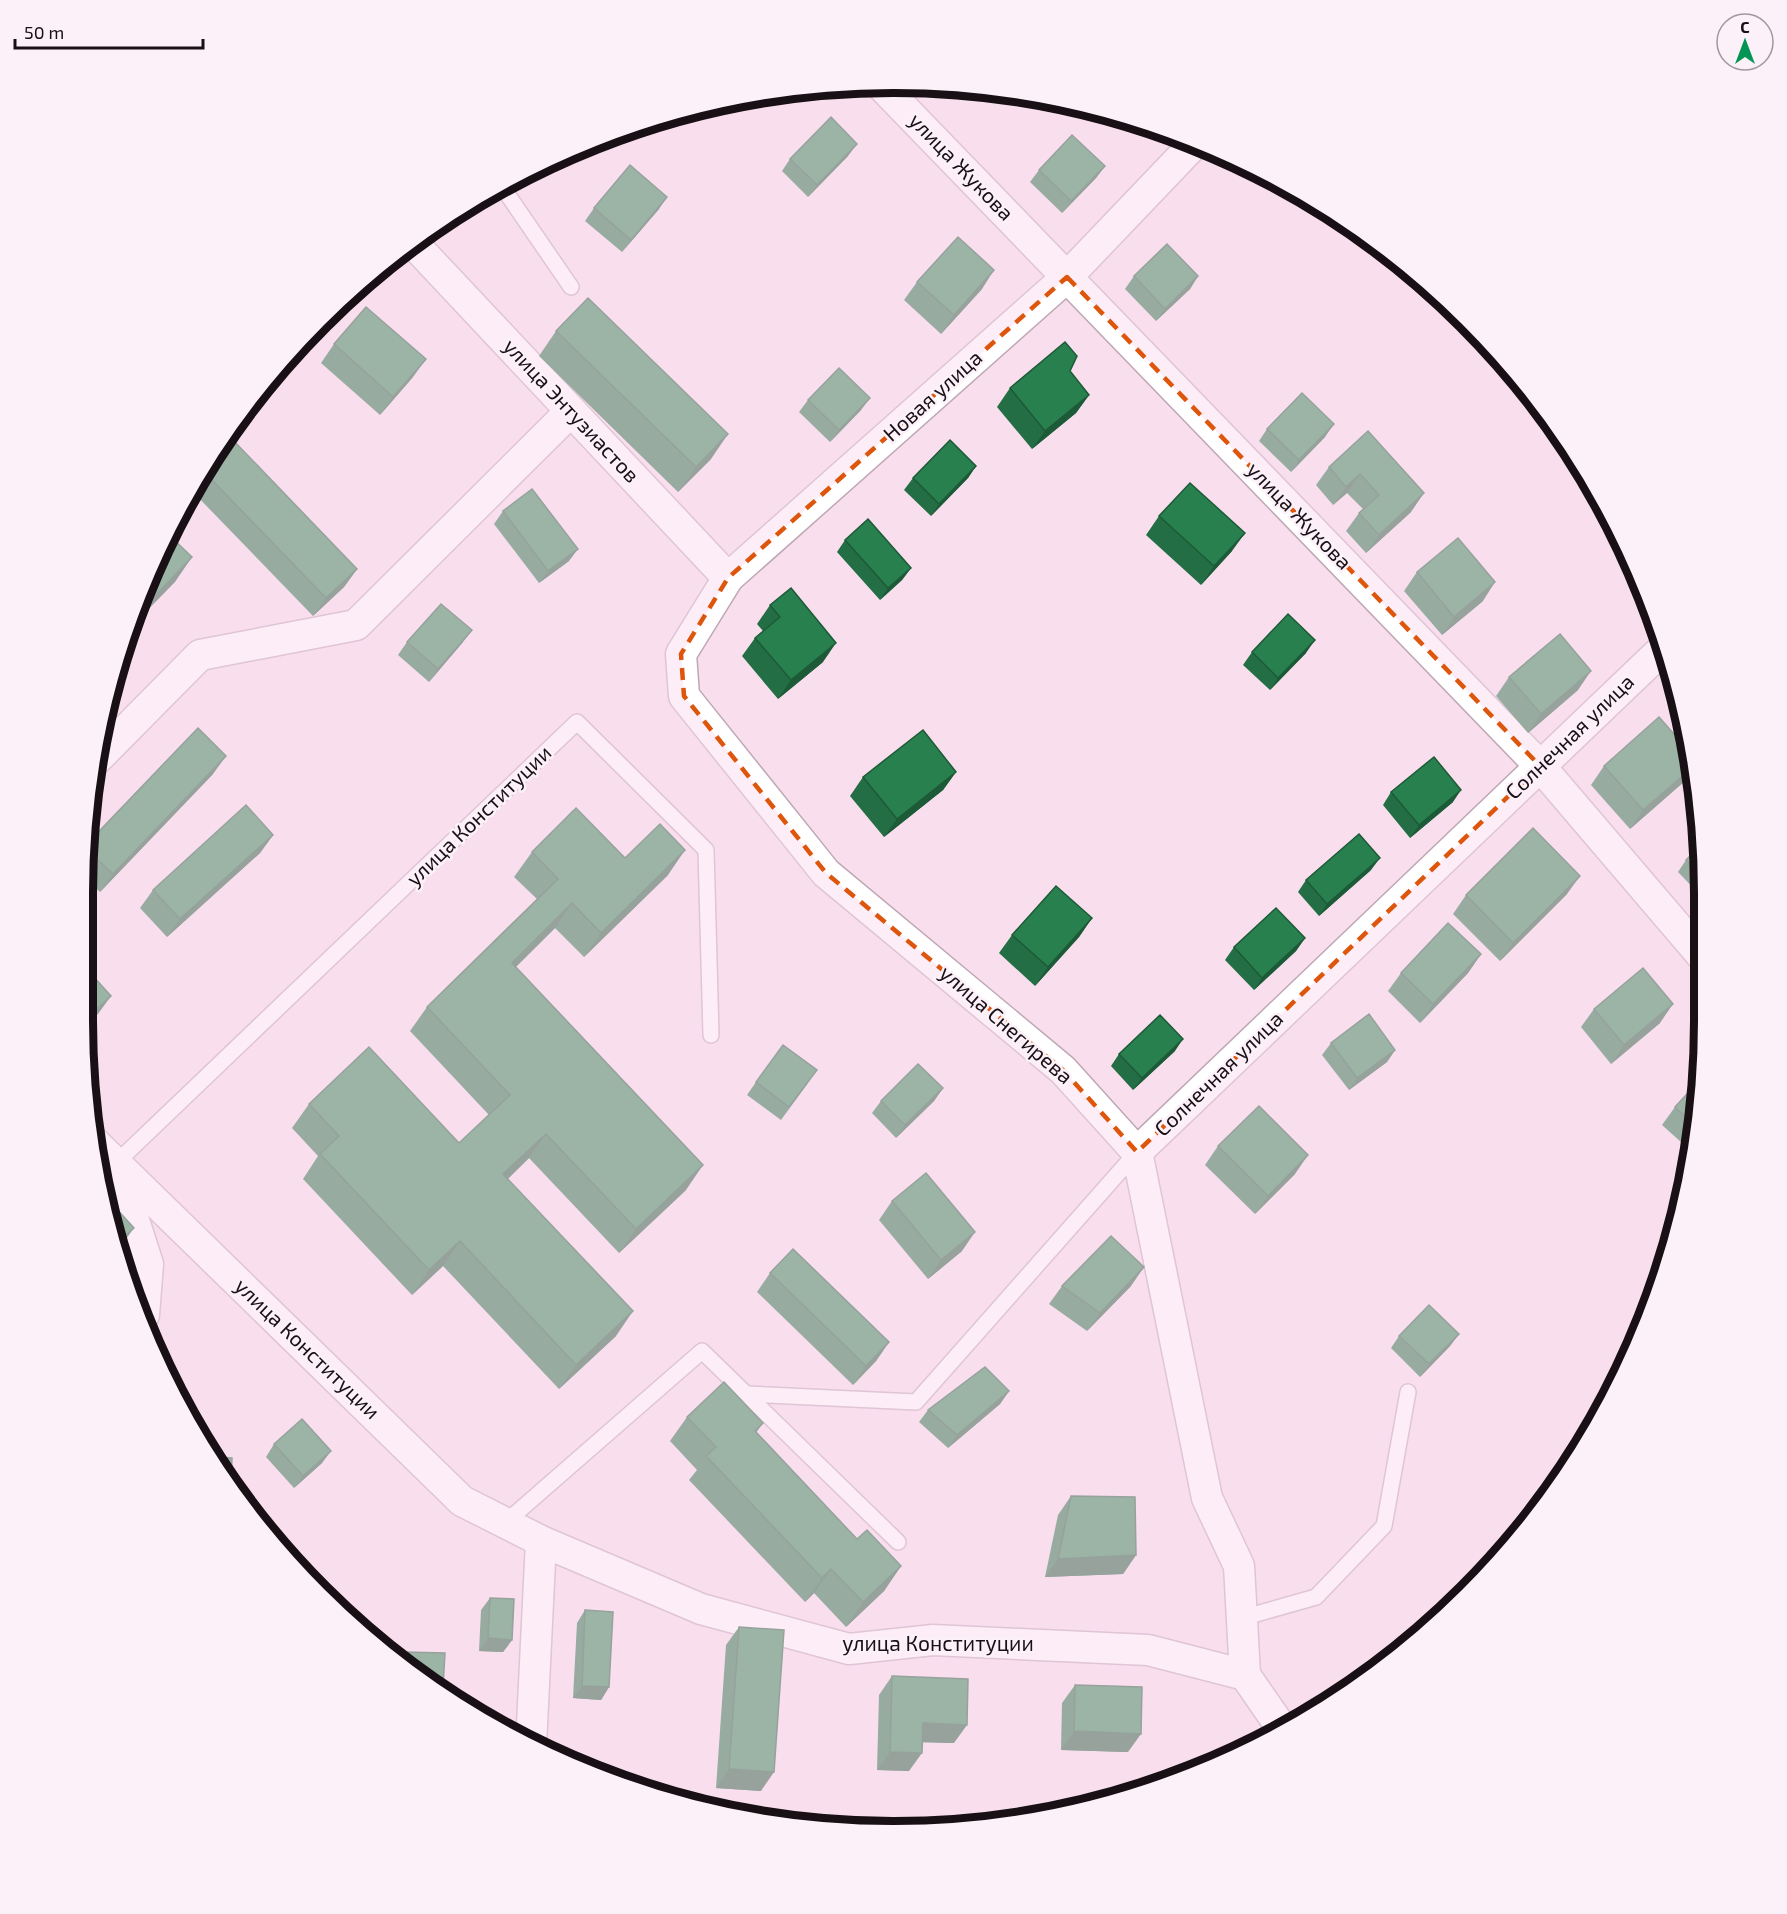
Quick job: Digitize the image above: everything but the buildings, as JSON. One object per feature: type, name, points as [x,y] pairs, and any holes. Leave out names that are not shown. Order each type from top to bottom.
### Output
[{"type":"street","name":"улица Жукова","points":[[889,93],[1540,766],[1694,946]]},
{"type":"street","name":"Новая улица","points":[[681,654],[728,578],[1067,277],[1189,150]]},
{"type":"street","name":"улица Энтузиастов","points":[[419,249],[728,578]]},
{"type":"street","points":[[106,750],[200,655],[356,625],[570,411]]},
{"type":"street","name":"улица Снегирева","points":[[681,654],[684,696],[826,873],[1063,1070],[1137,1152]]},
{"type":"street","name":"Солнечная улица","points":[[1137,1152],[1657,654]]},
{"type":"street","name":"улица Конституции","points":[[104,1152],[462,1501],[541,1541],[702,1609],[849,1649],[933,1640],[1148,1650],[1245,1676]]},
{"type":"street","points":[[1137,1152],[1207,1498],[1239,1566],[1245,1676],[1278,1722]]},
{"type":"street","points":[[116,1163],[148,1264],[145,1304]]},
{"type":"street","points":[[532,1734],[541,1541]]},
{"type":"lane","points":[[506,193],[571,287]]},
{"type":"lane","name":"улица Конституции","points":[[116,1163],[577,722],[706,850],[711,1035]]},
{"type":"lane","name":"Солнечная улица","points":[[747,1394],[916,1402],[1137,1152]]},
{"type":"lane","points":[[506,1522],[702,1351],[898,1542]]},
{"type":"lane","points":[[1242,1618],[1316,1597],[1384,1527],[1408,1392]]},
{"type":"highlighted area","points":[[1067,277],[1540,766],[1137,1152],[1063,1070],[826,873],[684,696],[681,654],[728,578]]}]
